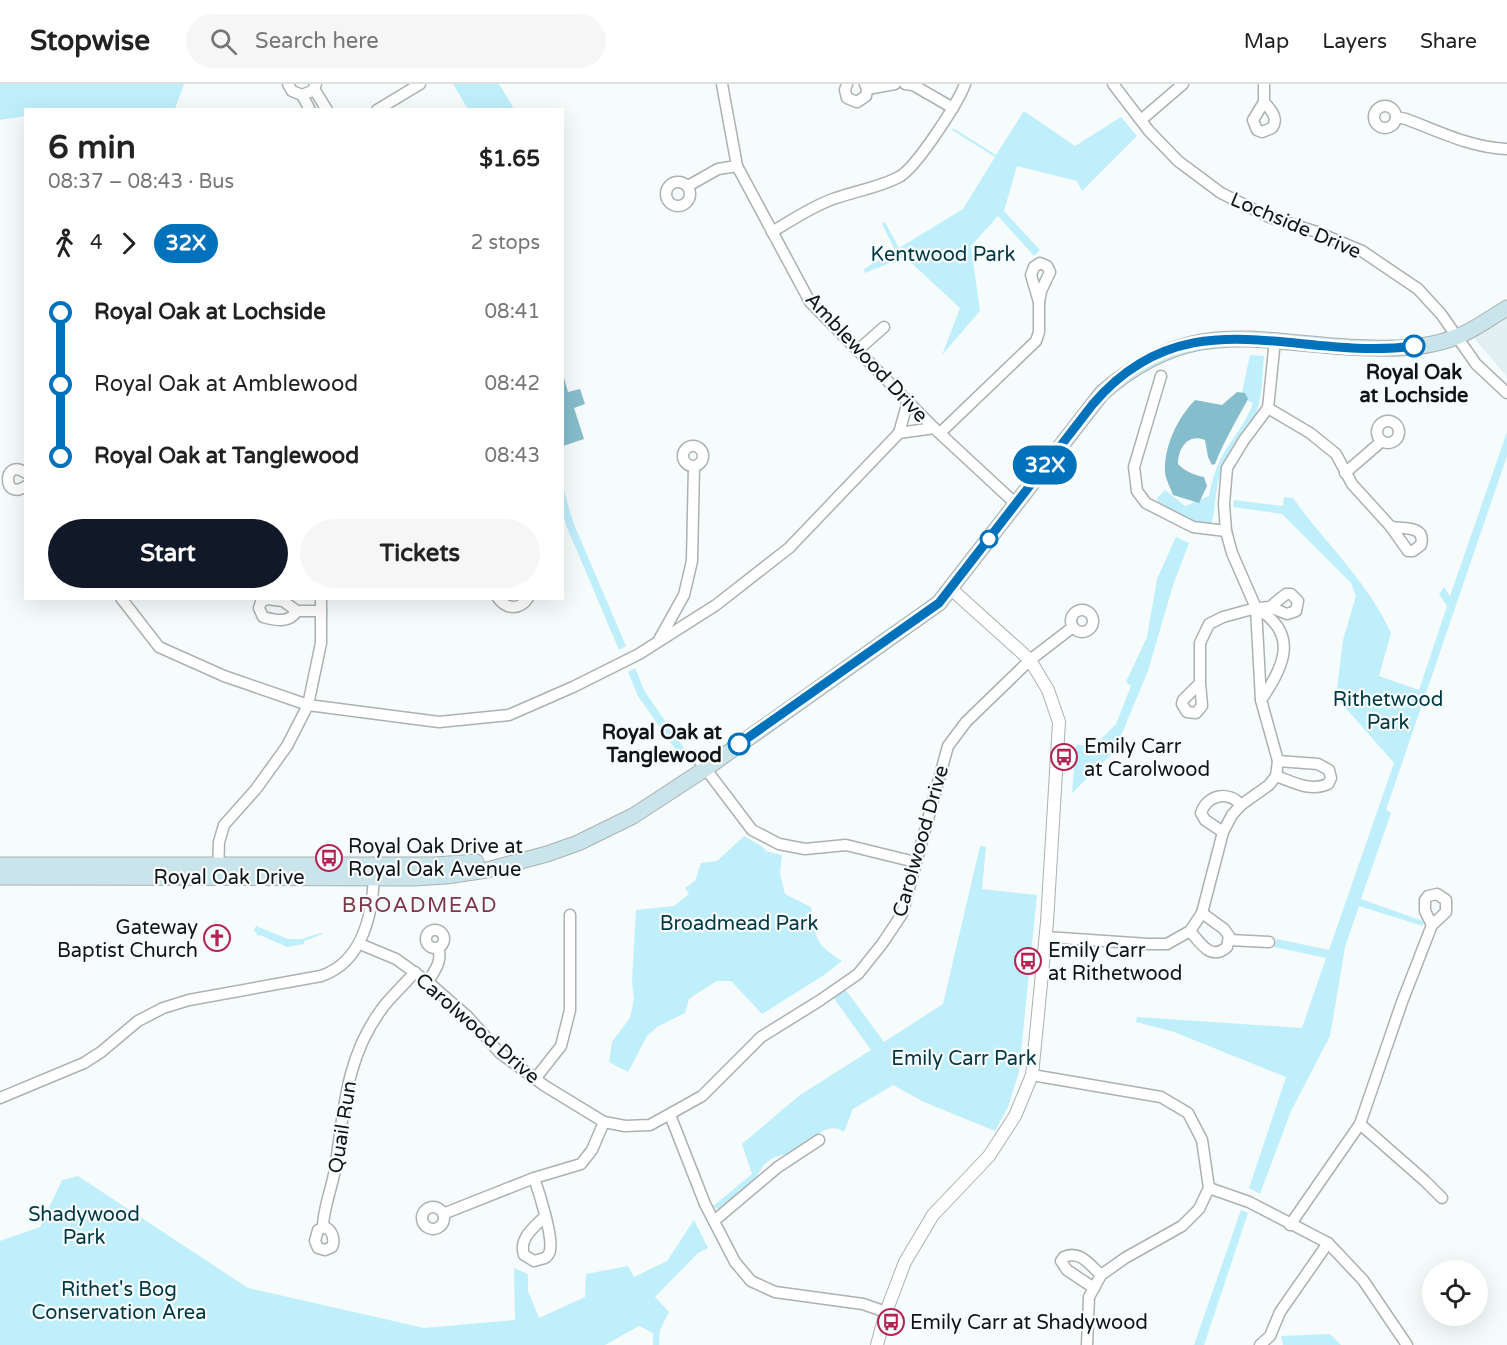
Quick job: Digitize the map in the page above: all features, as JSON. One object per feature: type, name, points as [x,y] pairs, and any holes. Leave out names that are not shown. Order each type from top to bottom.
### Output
[{"type":"main road","name":"Royal Oak Drive","points":[[0,865],[218,871],[374,872],[474,862],[514,855],[579,833],[637,803],[702,764],[928,600],[950,588],[1084,414],[1122,375],[1175,347],[1229,338],[1275,340],[1335,348],[1393,349],[1434,343],[1456,337],[1507,308]]},
{"type":"main road","name":"Royal Oak Drive","points":[[0,877],[218,871]]},
{"type":"street","points":[[288,84],[292,91],[302,95],[309,93],[315,86],[326,108]]},
{"type":"street","points":[[380,108],[420,84]]},
{"type":"street","name":"Amblewood Drive","points":[[722,84],[737,166],[810,302],[937,431],[1016,504]]},
{"type":"street","points":[[848,84],[845,94],[853,102],[864,99],[866,86],[895,84]]},
{"type":"street","points":[[905,84],[953,108]]},
{"type":"street","points":[[772,232],[833,199],[876,187],[902,176],[930,145],[965,84]]},
{"type":"street","name":"Lochside Drive","points":[[1113,84],[1141,120],[1178,161],[1221,193],[1269,217],[1317,232],[1362,251],[1418,289],[1441,315],[1476,364],[1507,393]]},
{"type":"street","points":[[1141,120],[1183,84]]},
{"type":"street","points":[[1264,84],[1264,102]]},
{"type":"street","points":[[302,95],[309,108]]},
{"type":"street","points":[[1396,117],[1475,144],[1507,149]]},
{"type":"street","points":[[688,186],[717,170],[737,166]]},
{"type":"street","points":[[899,433],[937,431],[1036,341],[1039,332],[1039,303]]},
{"type":"street","points":[[858,350],[884,327]]},
{"type":"street","points":[[1046,937],[1167,944],[1190,931],[1202,913],[1223,832],[1232,815],[1241,805],[1269,785],[1276,776],[1278,761],[1261,700],[1256,608],[1232,553],[1226,531],[1224,504],[1227,468],[1268,408],[1275,340]]},
{"type":"street","points":[[1161,376],[1134,467],[1137,491],[1146,503],[1193,527],[1226,531]]},
{"type":"street","points":[[123,600],[159,647],[224,676],[308,705],[439,722],[509,715],[573,687],[639,654],[716,605],[789,548],[899,433],[908,402]]},
{"type":"street","points":[[1268,408],[1327,445],[1336,454],[1345,473],[1360,494],[1391,527],[1408,551],[1418,549],[1423,540],[1422,535],[1414,528],[1391,527]]},
{"type":"street","points":[[1345,473],[1382,441]]},
{"type":"street","points":[[660,639],[684,594],[692,561],[694,466]]},
{"type":"street","points":[[24,472],[15,469],[4,473],[11,488],[24,487]]},
{"type":"street","points":[[877,1345],[886,1312],[905,1262],[933,1215],[989,1156],[1015,1116],[1032,1075],[1046,937],[1059,722],[1048,690],[1030,660],[950,588]]},
{"type":"street","points":[[218,871],[219,842],[224,825],[256,789],[287,746],[308,705],[321,642],[321,600]]},
{"type":"street","points":[[500,600],[513,608],[524,604],[527,600]]},
{"type":"street","points":[[1200,683],[1200,642],[1209,624],[1223,617],[1270,606]]},
{"type":"street","points":[[1256,608],[1268,614],[1279,630],[1284,658],[1281,668],[1261,700]]},
{"type":"street","points":[[297,611],[321,611]]},
{"type":"street","name":"Carolwood Drive","points":[[360,944],[396,959],[415,972],[468,1017],[500,1053],[604,1122],[625,1126],[650,1125],[702,1096],[762,1037],[858,974],[903,914],[915,862],[948,746],[966,722],[1030,660],[1073,627]]},
{"type":"street","points":[[1276,776],[1306,787],[1320,788],[1328,784],[1331,778],[1329,770],[1318,764],[1278,761]]},
{"type":"street","points":[[702,764],[752,830],[779,844],[806,849],[846,845],[915,862]]},
{"type":"street","points":[[1223,832],[1205,820],[1201,813],[1204,804],[1211,798],[1225,796],[1236,799],[1241,805]]},
{"type":"street","points":[[0,1098],[84,1063],[138,1021],[162,1008],[189,1000],[321,976],[343,964],[360,944],[374,892],[374,872]]},
{"type":"street","points":[[1190,931],[1206,950],[1212,953],[1223,951],[1227,947],[1229,940],[1224,929],[1202,913]]},
{"type":"street","points":[[536,1079],[561,1046],[570,1010],[570,915]]},
{"type":"street","points":[[1290,1225],[1360,1124],[1402,1002],[1432,925]]},
{"type":"street","points":[[1229,940],[1269,942]]},
{"type":"street","points":[[428,982],[439,963],[441,955],[438,948]]},
{"type":"street","name":"Quail Run","points":[[323,1227],[323,1219],[334,1180],[344,1097],[352,1068],[380,1011],[415,972]]},
{"type":"street","points":[[1032,1075],[1161,1097],[1188,1113],[1202,1140],[1209,1188],[1198,1209],[1182,1226],[1125,1258],[1101,1275],[1089,1297],[1087,1345]]},
{"type":"street","points":[[670,1115],[688,1165],[714,1221],[735,1262],[751,1281],[775,1292],[862,1304],[886,1312]]},
{"type":"street","points":[[444,1214],[534,1178],[581,1164],[592,1150],[604,1122]]},
{"type":"street","points":[[1360,1124],[1442,1198]]},
{"type":"street","points":[[714,1221],[778,1167],[819,1140]]},
{"type":"street","points":[[534,1178],[545,1216]]},
{"type":"street","points":[[1209,1188],[1249,1202],[1328,1243],[1363,1280],[1407,1345]]},
{"type":"street","points":[[1260,1345],[1271,1341],[1280,1312],[1328,1243]]},
{"type":"street","points":[[1094,1288],[1067,1270],[1061,1262],[1064,1257],[1072,1253],[1081,1256],[1101,1275]]},
{"type":"shaded area","points":[[1507,319],[1507,377],[1474,338]]},
{"type":"shaded area","points":[[564,378],[568,392],[580,389],[585,404],[574,408],[584,439],[564,446]]},
{"type":"shaded area","points":[[1237,392],[1245,393],[1248,399],[1215,464],[1212,465],[1208,457],[1205,440],[1199,438],[1185,443],[1178,458],[1178,464],[1184,469],[1204,477],[1207,486],[1199,503],[1173,495],[1165,475],[1167,450],[1184,414],[1195,400],[1222,405]]},
{"type":"green space","points":[[0,84],[184,84],[175,108],[24,108],[24,116],[0,120]]},
{"type":"green space","points":[[453,84],[499,84],[513,108],[467,108]]},
{"type":"green space","name":"Kentwood Park","points":[[1024,111],[1075,146],[1121,117],[1137,136],[1082,191],[1077,181],[1017,166],[1004,211],[1040,250],[1034,256],[998,216],[971,246],[980,311],[942,355],[960,308],[905,257],[865,273],[864,269],[895,250],[882,224],[885,222],[899,248],[963,209],[995,157],[952,130],[953,128],[996,155]]},
{"type":"green space","points":[[1250,355],[1264,356],[1258,409],[1221,472],[1212,522],[1208,525],[1198,524],[1159,505],[1157,498],[1165,490],[1185,506],[1209,496],[1220,459],[1245,421],[1253,403],[1241,397]]},
{"type":"green space","name":"Rithetwood Park","points":[[1507,432],[1507,456],[1386,810],[1391,813],[1361,899],[1423,921],[1423,926],[1359,906],[1345,947],[1330,1036],[1291,1111],[1260,1194],[1249,1188],[1286,1077],[1174,1032],[1136,1022],[1137,1017],[1302,1028],[1326,958],[1274,947],[1277,939],[1329,950],[1394,763],[1336,697],[1343,640],[1356,596],[1351,583],[1282,514],[1233,507],[1234,500],[1283,506],[1284,497],[1293,498],[1358,580],[1391,633],[1379,676],[1419,690],[1447,606],[1439,594],[1444,587],[1450,596]]},
{"type":"green space","points":[[564,490],[573,522],[626,646],[619,650],[566,525]]},
{"type":"green space","points":[[1176,537],[1189,543],[1173,585],[1148,671],[1114,752],[1072,793],[1076,745],[1095,745],[1116,724],[1131,686],[1126,682],[1147,637],[1157,579]]},
{"type":"green space","points":[[635,668],[645,692],[684,748],[678,753],[638,696],[628,672]]},
{"type":"green space","name":"Broadmead Park","points":[[744,836],[766,851],[782,855],[780,874],[785,894],[811,907],[818,939],[826,949],[842,961],[762,1014],[731,981],[717,981],[689,999],[685,1013],[657,1027],[647,1036],[628,1072],[609,1062],[612,1042],[630,1018],[634,999],[632,982],[636,910],[674,906],[689,894],[685,888],[695,881],[701,863],[717,861]]},
{"type":"green space","name":"Emily Carr Park","points":[[980,846],[986,847],[982,889],[1037,895],[1019,1072],[1008,1107],[995,1131],[924,1102],[893,1085],[853,1109],[844,1132],[831,1128],[825,1130],[815,1137],[801,1153],[781,1155],[771,1159],[763,1166],[746,1194],[721,1209],[715,1208],[713,1206],[752,1174],[742,1144],[800,1095],[871,1050],[833,997],[845,989],[884,1042],[943,1004]]},
{"type":"green space","points":[[256,926],[288,939],[301,939],[323,934],[304,941],[304,944],[287,947],[258,936],[254,930]]},
{"type":"green space","name":"Shadywood Park","points":[[78,1176],[248,1288],[424,1328],[515,1320],[514,1268],[528,1274],[528,1291],[539,1318],[585,1297],[586,1274],[628,1266],[634,1277],[667,1261],[694,1220],[708,1248],[698,1253],[655,1297],[669,1312],[660,1330],[659,1345],[653,1345],[653,1333],[639,1326],[605,1345],[0,1345],[0,1241],[40,1227],[62,1180]]},
{"type":"green space","points":[[1241,1210],[1248,1213],[1204,1345],[1194,1345]]},
{"type":"green space","points":[[1330,1334],[1341,1345],[1283,1345],[1281,1336]]},
{"type":"bus line","name":"32X","points":[[739,744],[939,603],[1102,393],[1122,375],[1149,358],[1175,347],[1229,338],[1275,340],[1335,348],[1393,349],[1414,346]]},
{"type":"place","name":"Royal Oak at Lochside","points":[[1414,346]]},
{"type":"place","name":"Royal Oak at Tanglewood","points":[[739,744]]},
{"type":"place","name":"Emily Carr at Carolwood","points":[[1064,757]]},
{"type":"place","name":"Royal Oak Drive at Royal Oak Avenue","points":[[329,858]]},
{"type":"place","name":"Gateway Baptist Church","points":[[217,938]]},
{"type":"place","name":"Emily Carr at Rithetwood","points":[[1028,961]]},
{"type":"place","name":"Emily Carr at Shadywood","points":[[891,1322]]},
{"type":"district","name":"BROADMEAD","points":[[420,905]]},
{"type":"park label","name":"Rithet's Bog Conservation Area","points":[[119,1300]]}]
